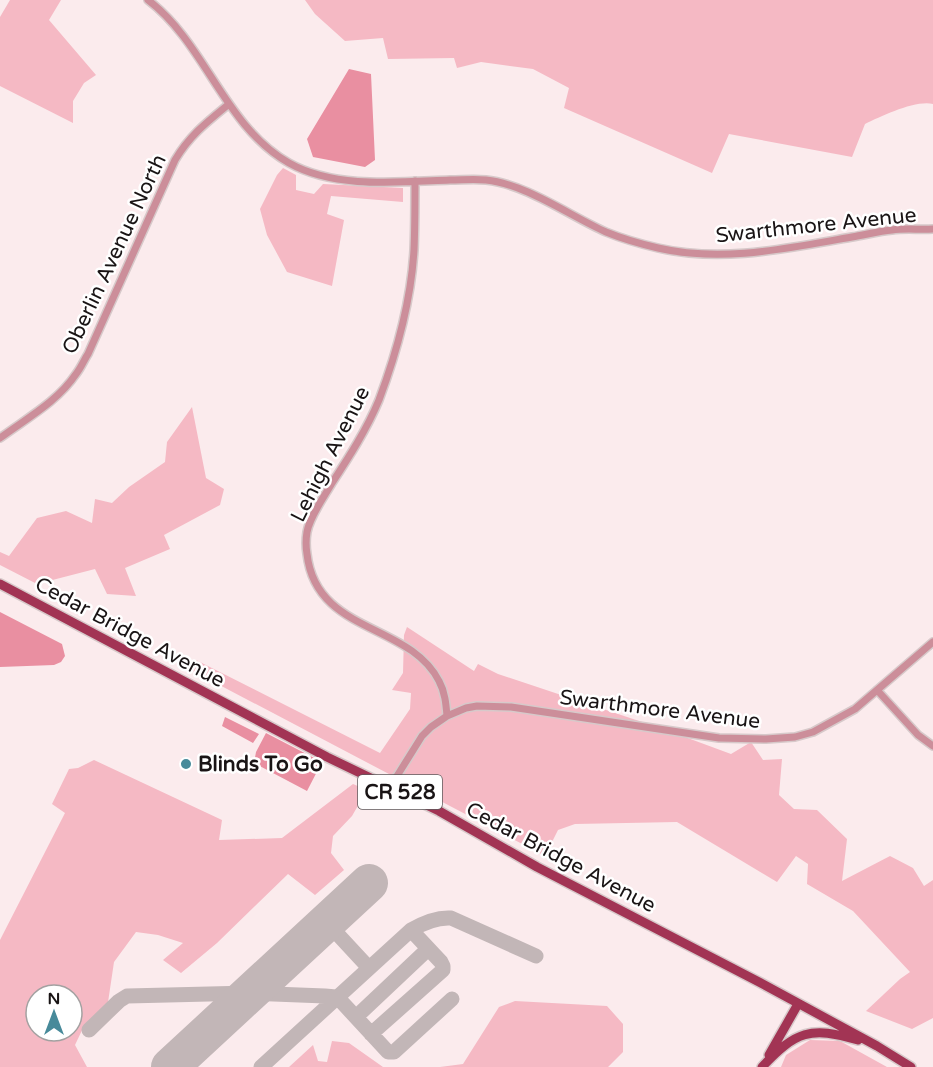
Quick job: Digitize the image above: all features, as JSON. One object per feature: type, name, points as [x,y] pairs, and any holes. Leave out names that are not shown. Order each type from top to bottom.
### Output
[{"type":"main road","name":"Cedar Bridge Avenue","points":[[0,584],[327,757],[439,811],[537,867],[877,1046],[911,1067]]},
{"type":"main road","points":[[762,1067],[798,1004]]},
{"type":"main road","points":[[762,1067],[780,1048],[808,1034],[830,1033],[877,1046]]},
{"type":"street","name":"Swarthmore Avenue","points":[[148,0],[184,36],[249,130],[289,163],[316,175],[347,180],[487,180],[503,183],[619,237],[659,249],[697,254],[755,253],[892,230],[933,229]]},
{"type":"street","name":"Oberlin Avenue North","points":[[0,438],[51,401],[77,374],[175,160],[191,137],[229,104]]},
{"type":"street","name":"Lehigh Avenue","points":[[415,181],[414,250],[408,300],[397,345],[373,412],[312,518],[307,531],[306,552],[312,577],[319,591],[328,601],[345,614],[415,653],[434,672],[445,695],[447,716]]},
{"type":"street","name":"Swarthmore Avenue","points":[[387,786],[397,776],[422,736],[431,727],[447,716],[477,706],[511,707],[719,738],[766,739],[813,732],[855,709],[933,642]]},
{"type":"street","points":[[877,690],[918,735],[933,746]]},
{"type":"shaded area","points":[[10,0],[61,0],[49,20],[96,75],[84,83],[73,101],[73,123],[0,86],[0,17]]},
{"type":"shaded area","points":[[305,0],[933,0],[933,104],[908,106],[865,124],[852,157],[729,134],[712,173],[564,108],[569,88],[533,69],[481,62],[457,68],[454,58],[388,59],[383,38],[345,41],[315,14]]},
{"type":"shaded area","points":[[349,69],[371,74],[375,160],[365,167],[313,157],[307,139]]},
{"type":"shaded area","points":[[283,168],[296,175],[296,190],[314,194],[323,184],[403,188],[403,202],[331,196],[327,214],[344,220],[332,286],[287,272],[267,235],[260,209],[277,175]]},
{"type":"shaded area","points":[[192,407],[206,478],[224,489],[220,505],[164,535],[170,549],[125,568],[136,596],[107,594],[95,569],[37,584],[0,565],[0,552],[9,556],[37,518],[66,511],[92,523],[95,499],[112,503],[129,487],[165,462],[167,442]]},
{"type":"shaded area","points":[[0,612],[62,644],[65,656],[61,662],[54,665],[0,667]]},
{"type":"shaded area","points":[[407,627],[474,671],[478,664],[498,674],[731,754],[751,742],[763,760],[782,759],[779,795],[794,809],[817,810],[847,839],[842,881],[890,856],[913,868],[924,886],[933,880],[933,1018],[912,1029],[866,1011],[910,972],[853,911],[807,884],[808,864],[796,856],[777,882],[677,822],[575,824],[558,830],[545,856],[172,660],[196,660],[380,753],[410,709],[411,693],[392,690],[403,673],[404,635]]},
{"type":"shaded area","points":[[225,717],[259,734],[253,743],[222,726]]},
{"type":"shaded area","points":[[266,733],[322,762],[307,791],[254,763],[256,752]]},
{"type":"shaded area","points":[[94,760],[222,820],[219,840],[282,838],[353,784],[367,790],[352,816],[333,836],[331,853],[344,870],[315,895],[288,874],[217,943],[181,973],[163,960],[183,943],[158,935],[136,932],[114,962],[107,1009],[84,1026],[84,983],[24,983],[24,1043],[76,1043],[87,1067],[0,1067],[0,940],[65,813],[52,804],[69,769],[78,768]]},
{"type":"shaded area","points":[[515,1001],[607,1006],[623,1024],[623,1052],[608,1067],[440,1067],[463,1064],[499,1007]]},
{"type":"shaded area","points":[[810,1040],[840,1041],[887,1067],[781,1067],[786,1055]]},
{"type":"shaded area","points":[[332,1041],[349,1043],[383,1067],[289,1067],[313,1045],[318,1061],[327,1062]]},
{"type":"taxiway","points":[[261,1067],[411,930],[425,923],[440,918],[451,918],[536,956]]},
{"type":"taxiway","points":[[322,927],[331,927],[369,968]]},
{"type":"taxiway","points":[[371,1034],[443,970],[441,962],[411,930]]},
{"type":"taxiway","points":[[356,1017],[428,949]]},
{"type":"taxiway","points":[[89,1030],[127,996],[250,993],[325,996],[336,997],[340,1000],[388,1052],[394,1052],[452,999]]},
{"type":"runway","points":[[170,1067],[369,883]]},
{"type":"place","name":"Blinds To Go","points":[[186,764]]}]
